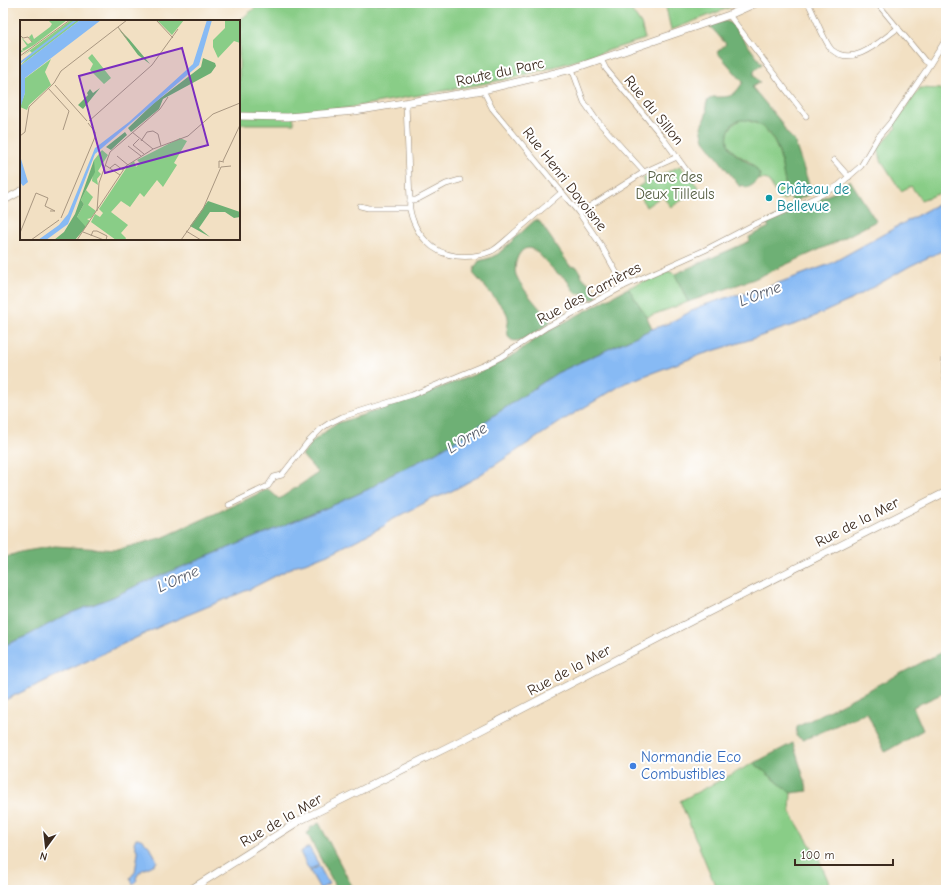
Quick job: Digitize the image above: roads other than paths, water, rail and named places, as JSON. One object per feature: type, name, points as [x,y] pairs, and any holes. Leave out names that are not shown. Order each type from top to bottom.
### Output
[{"type":"street","name":"Route du Parc","points":[[240,116],[288,117],[328,114],[406,104],[483,90],[572,70],[729,15],[756,3]]},
{"type":"street","points":[[808,3],[832,50],[841,54],[855,56],[863,53],[898,28]]},
{"type":"street","points":[[885,3],[879,5],[930,64]]},
{"type":"street","points":[[729,15],[806,116]]},
{"type":"street","name":"Rue des Carrières","points":[[229,505],[268,486],[274,477],[282,475],[307,443],[328,424],[342,417],[412,395],[485,365],[501,357],[548,327],[624,286],[705,250],[755,224],[839,185],[861,166],[878,137],[890,123],[946,39]]},
{"type":"street","name":"Rue du Sillon","points":[[601,59],[606,69],[690,175]]},
{"type":"street","points":[[572,70],[584,102],[595,118],[644,172]]},
{"type":"street","name":"Rue Henri Davoisne","points":[[483,90],[492,108],[579,213],[601,245],[624,286]]},
{"type":"street","points":[[406,104],[410,200],[409,208],[423,239],[439,252],[460,257],[473,256],[493,250],[562,192]]},
{"type":"street","points":[[579,213],[644,172],[677,158]]},
{"type":"street","points":[[834,160],[849,177]]},
{"type":"street","points":[[410,200],[416,200],[446,184],[460,180]]},
{"type":"street","points":[[3,201],[20,192]]},
{"type":"street","points":[[360,206],[368,208],[409,208]]},
{"type":"street","points":[[946,356],[946,377]]},
{"type":"street","name":"Rue de la Mer","points":[[190,890],[300,821],[946,492]]},
{"type":"street","name":"Rue de la Mer","points":[[199,890],[208,879]]},
{"type":"water","name":"L'Orne","points":[[946,203],[946,249],[910,266],[851,300],[802,322],[703,354],[625,383],[565,419],[472,480],[388,522],[384,526],[335,551],[297,565],[250,589],[161,626],[3,701],[3,646],[29,635],[66,615],[113,597],[138,585],[369,489],[389,476],[428,457],[462,437],[557,373],[652,329],[669,323],[701,306],[735,295],[751,293],[830,264],[934,206]]},
{"type":"water","points":[[136,838],[147,843],[157,862],[141,871],[136,878],[137,880],[133,884],[130,878],[135,872],[138,853],[134,843]]},
{"type":"water","points":[[309,847],[319,865],[309,870],[300,852]]},
{"type":"water","points":[[319,866],[329,884],[320,889],[310,871]]},
{"type":"place","name":"Château de Bellevue","points":[[769,198]]},
{"type":"place","name":"Normandie Eco Combustibles","points":[[633,766]]},
{"type":"park label","name":"Parc des Deux Tilleuls","points":[[675,186]]}]
